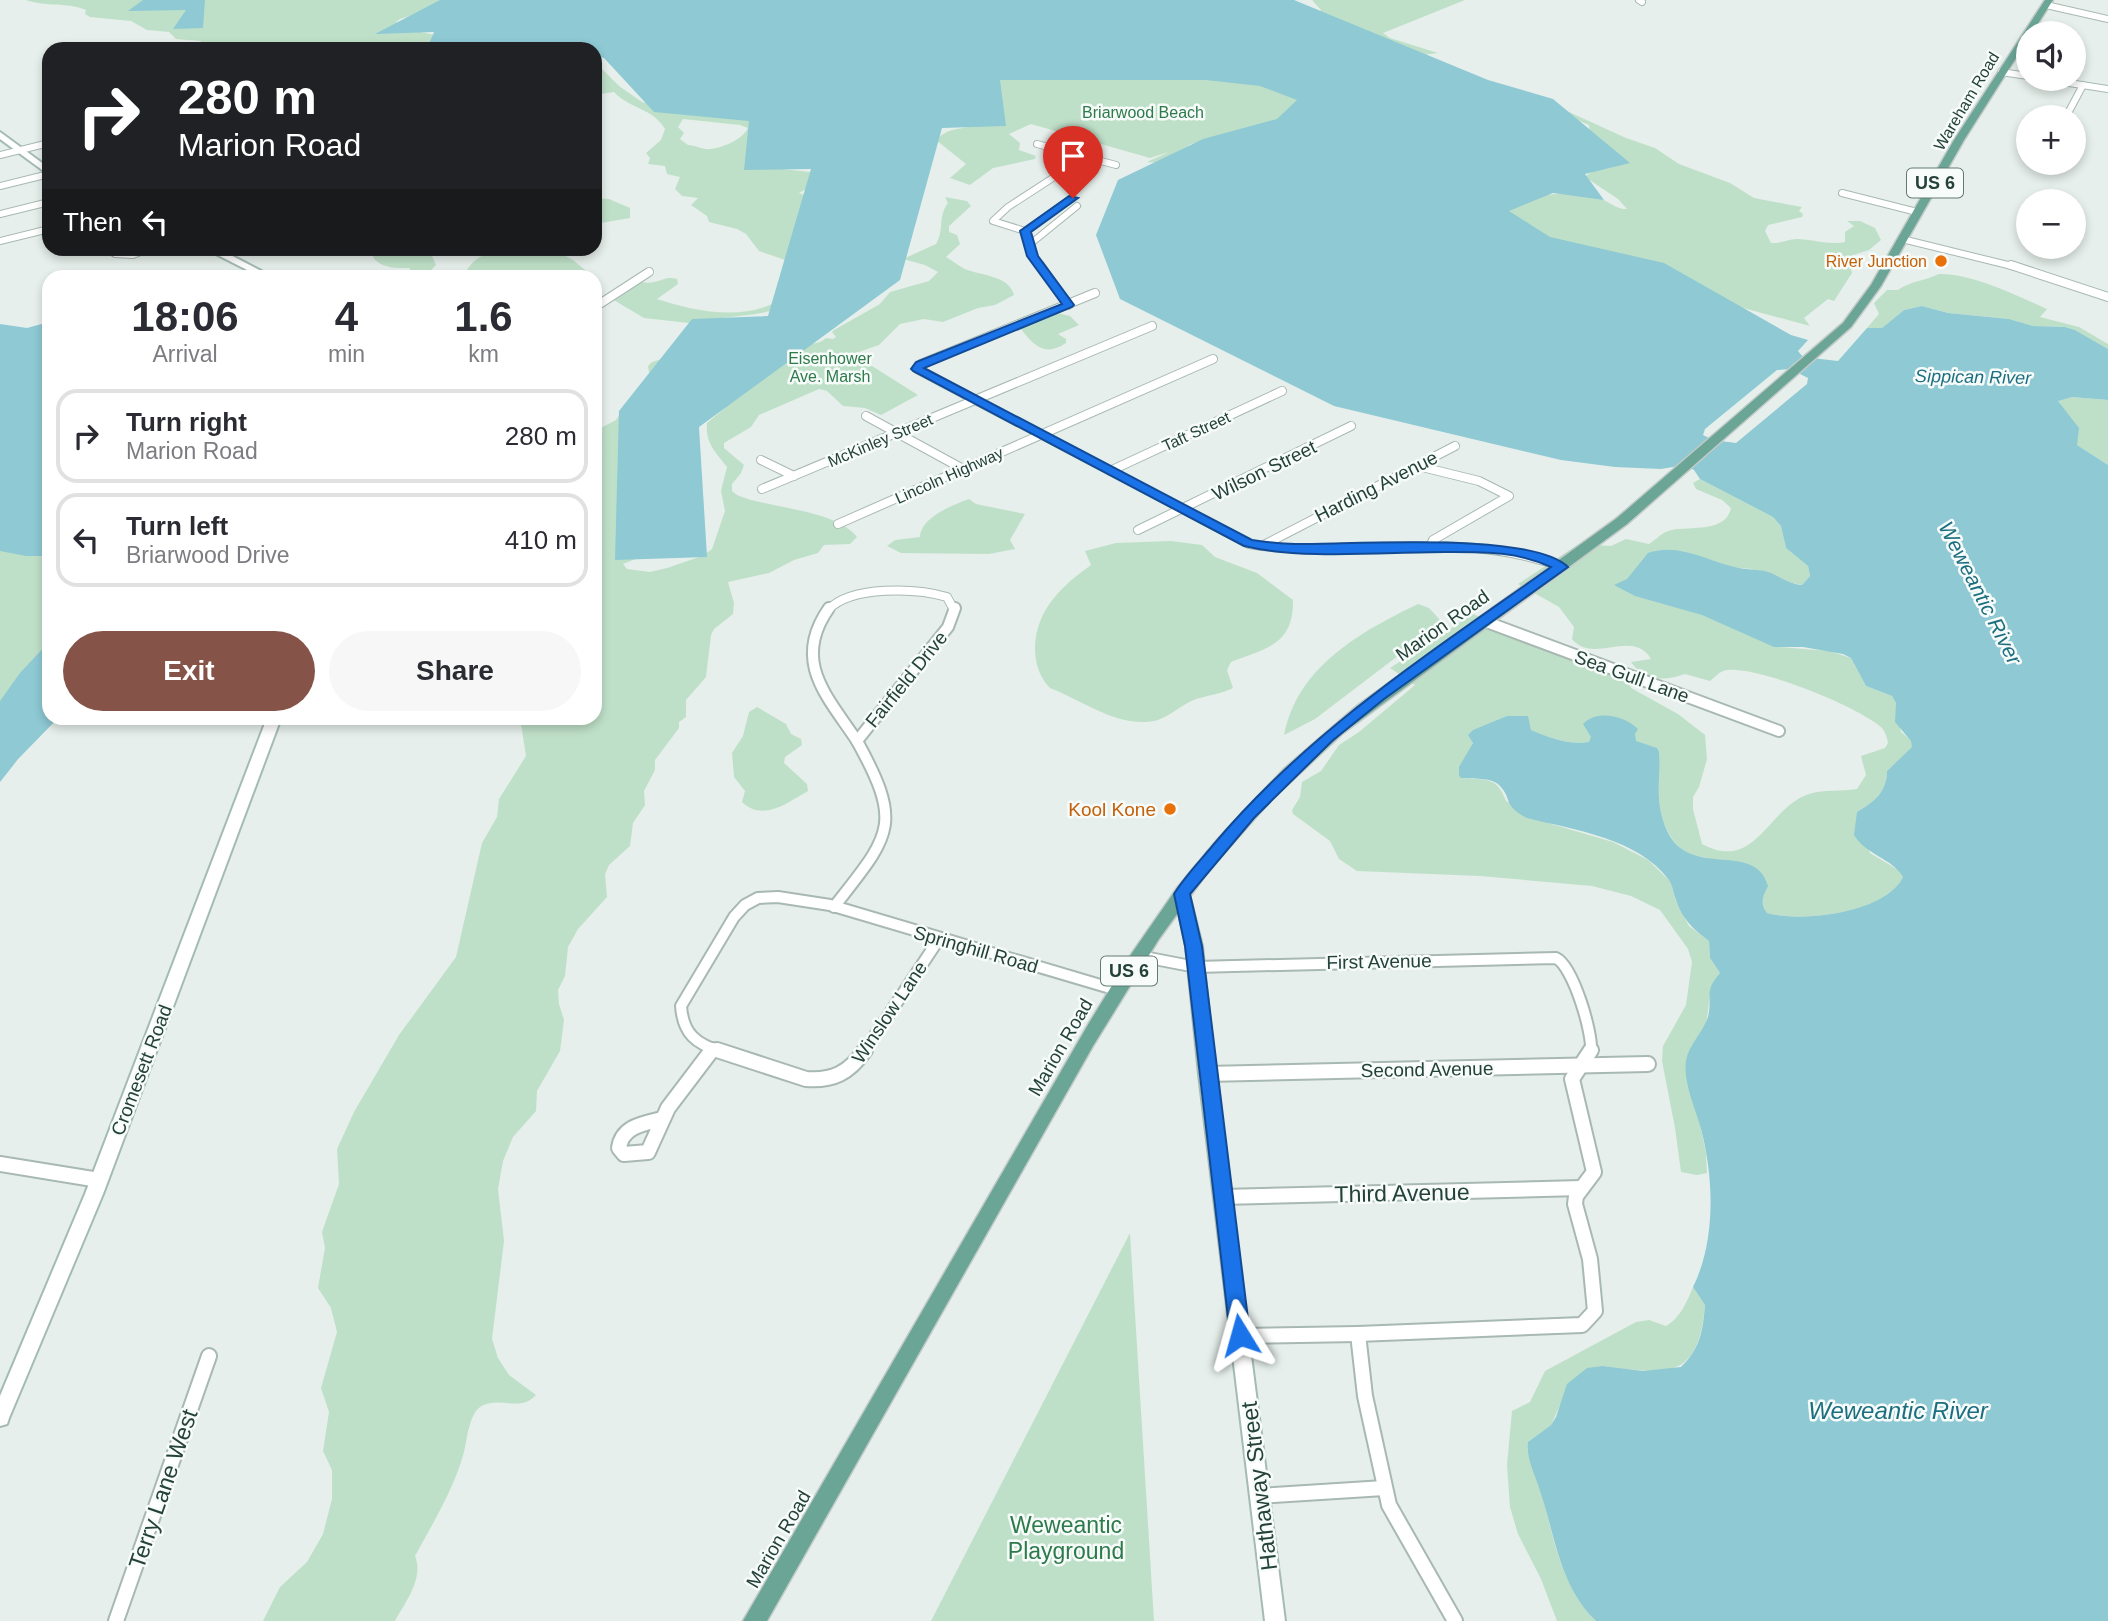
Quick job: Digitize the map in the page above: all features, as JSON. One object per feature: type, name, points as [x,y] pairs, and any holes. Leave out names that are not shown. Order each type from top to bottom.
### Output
[{"type":"main road","name":"Wareham Road","points":[[1751,411],[1833,338],[1863,306],[2001,72],[2047,3]]},
{"type":"main road","name":"Marion Road","points":[[755,1621],[1118,990],[1182,894],[1248,814],[1327,738],[1362,709],[1561,567],[1681,472],[1751,411]]},
{"type":"street","points":[[2047,3],[2108,19]]},
{"type":"street","points":[[2001,72],[2016,74]]},
{"type":"street","points":[[2086,85],[2108,89]]},
{"type":"street","points":[[0,135],[42,168]]},
{"type":"street","points":[[1037,144],[1116,165]]},
{"type":"street","points":[[0,155],[42,145]]},
{"type":"street","points":[[1025,231],[993,221],[1008,207],[1085,157]]},
{"type":"street","points":[[0,186],[42,175]]},
{"type":"street","points":[[1842,193],[1917,212]]},
{"type":"street","points":[[1025,231],[1073,198]]},
{"type":"street","points":[[0,214],[42,204]]},
{"type":"street","points":[[1029,245],[1077,206]]},
{"type":"street","points":[[0,241],[42,231]]},
{"type":"street","points":[[1025,231],[1033,256],[1068,305]]},
{"type":"street","points":[[1902,239],[1990,259],[2108,297]]},
{"type":"street","points":[[225,256],[254,270]]},
{"type":"street","points":[[602,302],[649,272]]},
{"type":"street","points":[[1096,293],[917,367],[1040,435],[1249,544],[1261,547],[1511,550],[1535,555],[1561,567]]},
{"type":"street","name":"McKinley Street","points":[[762,489],[1152,326]]},
{"type":"street","name":"Lincoln Highway","points":[[838,524],[1213,359]]},
{"type":"street","name":"Taft Street","points":[[1110,471],[1282,391]]},
{"type":"street","points":[[866,416],[963,469]]},
{"type":"street","name":"Wilson Street","points":[[1138,530],[1351,426]]},
{"type":"street","name":"Harding Avenue","points":[[1261,547],[1314,517],[1418,467],[1455,446]]},
{"type":"street","points":[[761,460],[794,477]]},
{"type":"street","points":[[1418,467],[1490,487],[1509,496],[1433,540],[1430,547]]},
{"type":"street","name":"Fairfield Drive","points":[[834,907],[877,850],[887,829],[889,814],[883,792],[857,741],[815,675],[812,659],[826,612],[834,603],[869,593],[898,592],[947,597],[955,608],[948,628],[857,741]]},
{"type":"street","name":"Sea Gull Lane","points":[[1484,621],[1779,731]]},
{"type":"street","name":"Cromesett Road","points":[[0,1418],[99,1180],[271,725]]},
{"type":"street","name":"Hathaway Street","points":[[1182,894],[1196,967],[1275,1621]]},
{"type":"street","name":"Winslow Lane","points":[[834,907],[778,897],[758,898],[745,905],[734,917],[681,1006],[681,1017],[687,1032],[713,1049],[806,1079],[822,1080],[843,1076],[858,1062],[939,939]]},
{"type":"street","name":"Springhill Road","points":[[834,907],[1118,990]]},
{"type":"street","name":"First Avenue","points":[[1139,956],[1196,967],[1510,958],[1562,960],[1580,1002],[1592,1044],[1592,1052],[1581,1065]]},
{"type":"street","points":[[662,1118],[713,1049]]},
{"type":"street","name":"Second Avenue","points":[[1207,1074],[1648,1064]]},
{"type":"street","points":[[1240,1335],[1358,1334],[1582,1325],[1595,1311],[1590,1259],[1575,1204],[1576,1196],[1594,1172],[1572,1079],[1574,1071],[1581,1065]]},
{"type":"street","points":[[0,1164],[99,1180]]},
{"type":"street","name":"Third Avenue","points":[[1222,1197],[1581,1188]]},
{"type":"street","points":[[1358,1334],[1365,1396],[1389,1505],[1455,1621]]},
{"type":"street","name":"Terry Lane West","points":[[116,1621],[209,1356]]},
{"type":"street","points":[[1260,1496],[1384,1489]]},
{"type":"green space","points":[[26,0],[461,0],[396,22],[435,35],[540,42],[200,42],[176,39],[169,32],[147,30],[131,21],[90,17],[85,14],[86,10],[79,8]]},
{"type":"green space","points":[[1312,0],[1465,0],[1383,33],[1390,38],[1438,53],[1423,55],[1318,15],[1321,10]]},
{"type":"green space","name":"Briarwood Beach","points":[[1093,67],[1220,72],[1287,86],[1305,98],[1301,102],[1303,108],[1296,114],[1266,128],[1191,144],[1160,163],[1147,162],[1169,152],[1150,158],[1031,124],[1009,134],[1020,143],[1019,150],[1036,156],[1035,159],[993,168],[970,185],[950,178],[966,164],[936,140],[954,130],[990,123],[988,116],[978,108],[985,92],[999,80],[1034,68]]},
{"type":"green space","name":"Eisenhower Ave. Marsh","points":[[602,69],[619,86],[642,102],[685,112],[776,124],[779,127],[752,143],[746,153],[748,158],[762,167],[820,173],[827,177],[799,193],[809,197],[814,205],[793,264],[802,271],[798,295],[772,310],[722,318],[730,327],[715,346],[707,346],[658,400],[636,411],[638,438],[655,456],[648,476],[648,492],[663,500],[660,511],[666,520],[648,532],[651,540],[648,554],[623,564],[627,569],[650,572],[667,568],[702,556],[712,549],[725,511],[721,491],[727,467],[712,447],[708,436],[707,423],[725,408],[714,402],[795,358],[795,349],[826,338],[833,339],[836,337],[832,332],[834,330],[880,304],[890,292],[929,281],[938,272],[903,259],[936,244],[948,203],[945,197],[967,201],[971,206],[949,226],[949,232],[957,235],[960,244],[946,257],[965,269],[1001,280],[1011,288],[1014,295],[995,305],[978,308],[943,322],[924,319],[900,324],[879,345],[853,354],[918,395],[881,415],[865,408],[843,406],[827,391],[819,389],[759,415],[751,427],[724,443],[724,448],[744,465],[732,484],[732,491],[737,495],[818,515],[847,528],[857,537],[850,544],[824,545],[818,553],[794,560],[769,573],[728,582],[734,603],[733,614],[714,629],[711,635],[706,677],[686,700],[686,717],[679,722],[679,728],[655,760],[655,770],[644,791],[645,805],[633,823],[630,846],[609,865],[605,874],[607,897],[578,929],[568,947],[565,976],[558,990],[564,1020],[560,1051],[537,1091],[536,1111],[513,1137],[503,1161],[498,1189],[504,1241],[492,1339],[498,1358],[509,1375],[536,1395],[523,1403],[487,1404],[476,1411],[455,1479],[415,1556],[416,1581],[395,1621],[263,1621],[280,1587],[307,1562],[323,1534],[332,1499],[332,1470],[323,1451],[329,1412],[321,1388],[337,1332],[331,1308],[318,1288],[325,1248],[322,1232],[339,1184],[337,1149],[354,1112],[399,1035],[456,957],[482,843],[497,817],[499,799],[526,756],[521,725],[602,725],[602,427],[616,420],[625,406],[652,389],[648,366],[652,362],[685,352],[687,347],[675,344],[708,331],[705,326],[698,324],[644,318],[612,299],[636,283],[652,283],[670,278],[677,279],[678,284],[657,299],[707,311],[742,312],[759,309],[775,303],[789,293],[777,283],[789,271],[785,260],[759,251],[746,234],[737,229],[709,222],[707,216],[691,205],[698,198],[682,196],[675,189],[680,177],[667,174],[665,166],[648,164],[650,158],[646,153],[661,140],[665,129],[654,117],[626,102],[614,92],[602,94]],"holes":[[[683,119],[748,128],[737,140],[707,149],[688,145],[680,139],[684,133],[678,127]]]},
{"type":"green space","points":[[1558,107],[1655,148],[1679,164],[1730,183],[1754,198],[1802,207],[1799,211],[1803,214],[1802,217],[1768,225],[1765,231],[1771,243],[1795,239],[1845,242],[1845,232],[1854,226],[1847,221],[1860,221],[1875,228],[1881,240],[1869,250],[1841,259],[1850,262],[1852,273],[1834,301],[1828,299],[1804,318],[1810,326],[1736,306],[1548,240],[1500,205],[1537,196],[1571,194],[1597,198],[1627,209],[1618,199],[1585,177],[1623,162],[1590,135],[1589,125],[1561,113]]},
{"type":"green space","points":[[602,198],[630,208],[630,218],[602,223]]},
{"type":"green space","points":[[432,256],[436,265],[431,270],[410,270],[380,264],[373,257]]},
{"type":"green space","points":[[566,256],[585,270],[467,270],[480,257]]},
{"type":"green space","points":[[1939,274],[1980,281],[2047,309],[2040,317],[2079,327],[2108,344],[2108,349],[2065,327],[2033,326],[2009,319],[1948,313],[1922,306],[1904,310],[1882,328],[1867,328],[1879,314],[1874,303],[1887,290],[1898,290]]},
{"type":"green space","points":[[1057,313],[1070,316],[1079,325],[1058,334],[1066,339],[1066,343],[1059,347],[1040,348],[1021,329],[1037,319]]},
{"type":"green space","points":[[0,375],[42,408],[42,725],[51,725],[0,782]]},
{"type":"green space","points":[[2072,397],[2108,400],[2108,465],[2077,445],[2058,400]]},
{"type":"green space","points":[[1700,479],[1773,517],[1781,526],[1786,548],[1808,566],[1810,576],[1802,585],[1761,571],[1739,568],[1687,553],[1653,551],[1780,647],[1829,651],[1851,658],[1866,686],[1892,696],[1896,703],[1901,732],[1912,741],[1912,748],[1887,771],[1885,785],[1878,796],[1857,812],[1870,853],[1900,871],[1903,877],[1894,889],[1862,907],[1842,912],[1801,917],[1767,913],[1762,907],[1762,898],[1733,874],[1711,859],[1688,853],[1671,838],[1659,805],[1656,770],[1590,732],[1592,737],[1589,742],[1566,742],[1531,730],[1528,724],[1507,716],[1469,735],[1473,742],[1461,778],[1490,781],[1499,787],[1506,801],[1548,823],[1613,842],[1648,860],[1671,882],[1675,899],[1689,926],[1709,941],[1710,958],[1720,973],[1712,985],[1705,1025],[1686,1059],[1706,1153],[1707,1173],[1697,1175],[1681,1172],[1662,1061],[1663,1046],[1686,1005],[1692,962],[1688,949],[1660,910],[1631,896],[1592,886],[1480,876],[1357,871],[1339,859],[1330,841],[1293,814],[1292,810],[1300,797],[1302,782],[1321,771],[1339,745],[1359,732],[1415,685],[1390,668],[1473,614],[1628,680],[1631,688],[1678,714],[1705,735],[1707,759],[1699,787],[1693,797],[1693,809],[1702,844],[1720,851],[1736,850],[1749,845],[1795,801],[1809,794],[1857,789],[1866,775],[1861,756],[1885,748],[1888,743],[1882,728],[1871,719],[1805,689],[1756,673],[1723,671],[1710,681],[1685,674],[1663,679],[1649,676],[1631,662],[1651,659],[1643,650],[1634,646],[1591,649],[1581,646],[1572,639],[1574,627],[1559,607],[1518,584],[1579,544],[1611,546],[1626,539],[1649,544],[1669,531],[1706,527],[1722,521],[1731,508],[1722,500],[1696,489],[1693,483]]},
{"type":"green space","points":[[969,499],[976,504],[1025,514],[1010,540],[1015,549],[989,554],[901,553],[887,546],[895,540],[920,537],[926,523],[932,518]]},
{"type":"green space","points":[[1171,541],[1202,545],[1215,557],[1257,573],[1293,600],[1289,627],[1283,636],[1266,649],[1231,662],[1227,670],[1233,688],[1191,701],[1158,720],[1130,721],[1116,717],[1050,688],[1040,674],[1037,664],[1035,648],[1040,622],[1052,600],[1070,581],[1091,565],[1085,551],[1116,543]]},
{"type":"green space","points":[[1418,604],[1429,608],[1440,620],[1428,633],[1315,719],[1284,735],[1291,711],[1302,690],[1317,671],[1354,640]]},
{"type":"green space","points":[[757,707],[786,724],[791,734],[801,739],[802,745],[785,757],[784,763],[807,784],[808,791],[783,805],[767,810],[750,808],[742,802],[745,791],[734,777],[732,753],[743,736],[749,712]]},
{"type":"green space","name":"Weweantic Playground","points":[[1130,1233],[1154,1621],[931,1621]]},
{"type":"green space","points":[[1693,1287],[1705,1305],[1701,1330],[1695,1348],[1687,1360],[1662,1371],[1603,1366],[1560,1405],[1551,1425],[1528,1442],[1561,1564],[1575,1594],[1596,1621],[1557,1621],[1541,1579],[1518,1534],[1510,1507],[1507,1465],[1512,1411],[1530,1402],[1545,1371],[1636,1322],[1649,1320],[1666,1326],[1671,1323]]},
{"type":"water","points":[[143,0],[205,0],[203,28],[173,29],[186,10],[128,11]]},
{"type":"water","name":"Weweantic River","points":[[440,0],[1294,0],[1488,80],[1553,99],[1630,163],[1585,174],[1604,200],[1553,193],[1509,211],[1550,237],[1664,263],[1791,335],[1808,340],[1798,351],[1803,357],[1838,361],[1867,328],[1882,328],[1904,310],[1922,306],[1948,313],[2009,319],[2033,326],[2065,327],[2108,349],[2108,400],[2072,397],[2058,401],[2079,428],[2077,445],[2108,465],[2108,1621],[1596,1621],[1574,1593],[1567,1578],[1530,1462],[1528,1442],[1551,1425],[1567,1384],[1587,1368],[1603,1366],[1643,1371],[1681,1367],[1699,1339],[1705,1305],[1693,1287],[1706,1250],[1710,1188],[1701,1129],[1688,1086],[1686,1060],[1708,1017],[1710,990],[1720,973],[1710,958],[1709,941],[1685,919],[1670,882],[1656,866],[1623,845],[1527,818],[1511,806],[1496,782],[1461,778],[1459,767],[1473,743],[1468,735],[1473,730],[1507,716],[1528,716],[1531,730],[1574,743],[1589,742],[1591,737],[1583,724],[1589,719],[1603,716],[1619,718],[1638,729],[1635,734],[1636,741],[1657,748],[1659,752],[1660,805],[1665,826],[1675,843],[1688,853],[1749,864],[1761,872],[1768,886],[1762,903],[1767,913],[1800,917],[1841,912],[1861,907],[1894,889],[1903,877],[1854,835],[1857,812],[1878,796],[1885,785],[1887,771],[1912,747],[1911,741],[1895,722],[1896,703],[1892,696],[1866,686],[1851,658],[1843,654],[1803,647],[1774,647],[1702,615],[1635,596],[1614,585],[1627,579],[1648,553],[1671,550],[1683,551],[1739,568],[1767,572],[1802,585],[1810,576],[1808,566],[1786,548],[1781,526],[1773,517],[1700,479],[1694,470],[1685,465],[1661,469],[1615,467],[1561,460],[1334,406],[1120,299],[1096,235],[1118,180],[1203,139],[1277,119],[1297,100],[1260,86],[1206,80],[1000,80],[1006,126],[942,128],[900,280],[699,427],[707,557],[615,560],[619,411],[692,319],[768,316],[811,169],[744,170],[749,121],[654,112],[602,58],[602,42],[430,42],[434,32],[375,34]],"holes":[[[1790,369],[1808,378],[1807,384],[1736,443],[1713,440],[1703,435],[1705,429],[1777,370]]]},
{"type":"water","points":[[0,324],[27,328],[42,324],[42,556],[0,551]]},
{"type":"water","points":[[42,649],[42,725],[51,725],[0,782],[0,701],[20,673]]},
{"type":"place","name":"River Junction","points":[[1941,261]]},
{"type":"place","name":"Kool Kone","points":[[1170,809]]},
{"type":"route","points":[[1073,198],[1025,231],[1033,256],[1056,284],[1068,305],[921,364],[917,369],[1249,544],[1274,548],[1496,548],[1525,552],[1561,567],[1379,696],[1327,738],[1248,814],[1182,894],[1194,946],[1240,1335]]},
{"type":"water label","name":"Sippican River","points":[[1973,377]]}]
